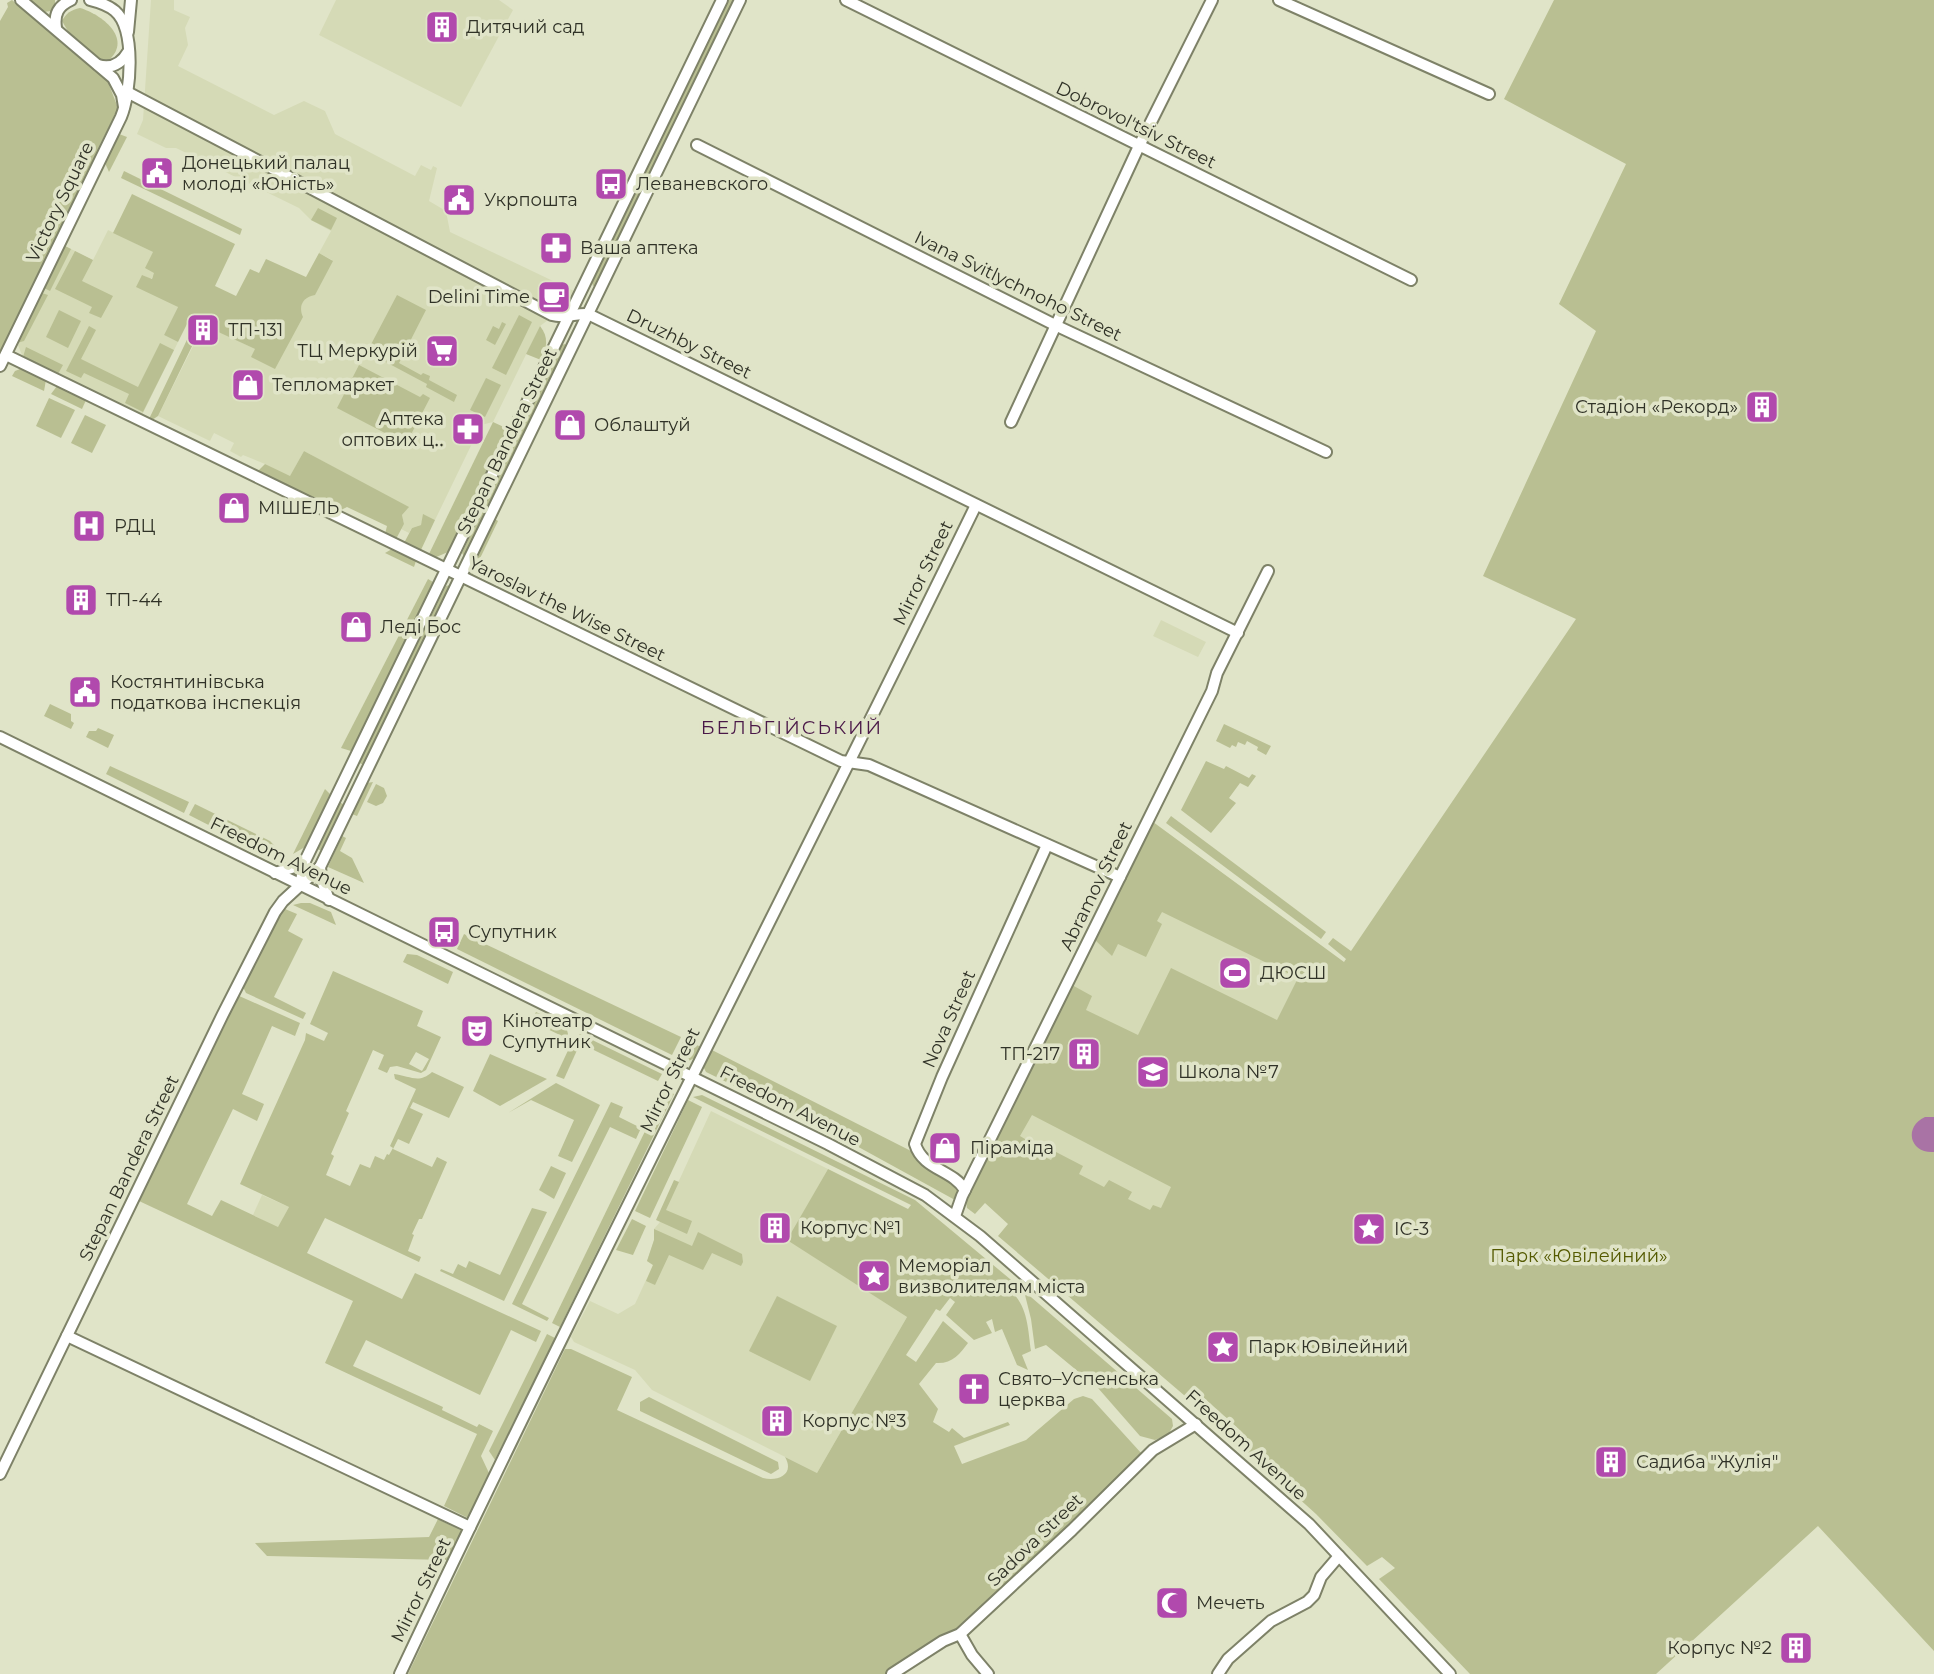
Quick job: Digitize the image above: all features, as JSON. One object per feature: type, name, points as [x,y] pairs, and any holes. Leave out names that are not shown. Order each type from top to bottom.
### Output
[{"type":"street","points":[[21,0],[113,78],[122,95],[124,108]]},
{"type":"street","points":[[56,28],[57,11],[71,0]]},
{"type":"street","points":[[90,0],[115,11],[128,37]]},
{"type":"street","points":[[102,4],[128,0]]},
{"type":"street","name":"Victory Square","points":[[2,361],[124,108],[129,93],[128,0]]},
{"type":"street","name":"Stepan Bandera Street","points":[[300,885],[304,861],[722,0]]},
{"type":"street","name":"Stepan Bandera Street","points":[[0,1474],[263,934],[283,901],[320,867],[740,0]]},
{"type":"street","name":"Dobrovol'tsiv Street","points":[[846,0],[1411,280]]},
{"type":"street","points":[[1011,422],[1139,146],[1212,0]]},
{"type":"street","points":[[1279,0],[1489,94]]},
{"type":"street","points":[[98,64],[112,66],[124,59],[128,52]]},
{"type":"street","points":[[129,93],[552,315],[568,318],[578,313],[588,314]]},
{"type":"street","name":"Ivana Svitlychnoho Street","points":[[697,145],[1057,326],[1326,452]]},
{"type":"street","name":"Druzhby Street","points":[[588,314],[1238,633]]},
{"type":"street","name":"Yaroslav the Wise Street","points":[[2,361],[446,570],[841,761],[869,765],[1120,877]]},
{"type":"street","name":"Mirror Street","points":[[400,1674],[691,1077],[850,763],[976,505]]},
{"type":"street","name":"Abramov Street","points":[[955,1216],[965,1189],[1208,701],[1217,673],[1268,571]]},
{"type":"street","name":"Freedom Avenue","points":[[0,737],[925,1195],[955,1216],[1309,1524],[1450,1674]]},
{"type":"street","points":[[351,764],[369,767]]},
{"type":"street","points":[[351,764],[363,778]]},
{"type":"street","name":"Nova Street","points":[[965,1189],[958,1180],[921,1159],[915,1144],[942,1077],[1047,845]]},
{"type":"street","points":[[275,873],[298,866],[304,861]]},
{"type":"street","points":[[320,867],[329,900]]},
{"type":"street","points":[[66,1336],[470,1527]]},
{"type":"street","name":"Sadova Street","points":[[892,1674],[943,1641],[960,1634],[1153,1450],[1196,1424]]},
{"type":"street","points":[[1218,1674],[1228,1659],[1271,1621],[1307,1602],[1314,1595],[1321,1577],[1339,1556]]},
{"type":"street","points":[[960,1634],[972,1655],[988,1674]]},
{"type":"shaded area","points":[[151,0],[174,0],[174,10],[190,17],[185,28],[188,45],[178,66],[274,115],[304,101],[325,111],[335,134],[415,176],[421,165],[431,170],[433,166],[437,168],[429,201],[446,211],[450,232],[574,291],[567,306],[540,326],[493,422],[481,425],[435,520],[424,515],[421,525],[412,528],[409,533],[401,529],[404,524],[402,515],[408,508],[304,451],[290,477],[230,451],[234,443],[214,433],[210,441],[158,416],[197,338],[200,340],[203,335],[207,337],[212,328],[255,349],[300,312],[302,302],[315,294],[332,260],[319,253],[331,231],[311,220],[299,208],[176,148],[166,148],[137,134],[143,120]]},
{"type":"shaded area","points":[[336,0],[499,0],[513,10],[461,107],[319,35]]},
{"type":"shaded area","points":[[108,230],[153,252],[155,273],[151,279],[142,275],[178,307],[164,335],[178,342],[142,415],[23,357],[17,343],[65,246],[93,260]]},
{"type":"shaded area","points":[[1161,620],[1206,642],[1198,657],[1153,636]]},
{"type":"shaded area","name":"Школа №7","points":[[1153,822],[1344,963],[1170,1241],[987,1158]]},
{"type":"shaded area","points":[[711,1111],[828,1169],[788,1240],[907,1317],[817,1473],[652,1390],[635,1370],[574,1342],[571,1337],[590,1301],[618,1314],[635,1304],[653,1265],[647,1261],[654,1240],[654,1229],[660,1222]]},
{"type":"shaded area","points":[[1925,1117],[1934,1117],[1934,1152],[1919,1149],[1912,1139],[1914,1127]]},
{"type":"shaded area","points":[[262,1195],[289,1207],[278,1228],[253,1215]]},
{"type":"green space","points":[[12,0],[108,82],[118,108],[0,352],[0,21],[8,7],[7,3]]},
{"type":"green space","points":[[29,0],[55,0],[55,5],[51,11],[44,12]]},
{"type":"green space","points":[[729,0],[735,0],[597,285],[593,286],[592,283]]},
{"type":"green space","name":"Парк «Ювілейний»","points":[[1554,0],[1934,0],[1934,1651],[1818,1526],[1656,1674],[1470,1674],[1379,1579],[1395,1568],[1382,1557],[1367,1566],[1316,1514],[1234,1440],[1241,1431],[1193,1388],[1185,1396],[998,1236],[1008,1224],[985,1203],[975,1214],[967,1208],[970,1192],[1072,985],[1092,996],[1086,1010],[1138,1035],[1171,968],[1277,1020],[1298,978],[1162,912],[1157,921],[1162,924],[1146,957],[1118,944],[1112,956],[1095,940],[1153,822],[1344,962],[1346,959],[1328,944],[1333,938],[1351,951],[1576,619],[1483,576],[1596,331],[1559,304],[1626,164],[1504,99]],"holes":[[[1032,1115],[1171,1187],[1161,1208],[1153,1205],[1150,1210],[1128,1199],[1132,1192],[1109,1180],[1104,1187],[1079,1174],[1083,1166],[1056,1152],[1051,1160],[1027,1148],[1030,1142],[1020,1136]]]},
{"type":"green space","points":[[80,8],[105,21],[116,35],[116,52],[109,60],[101,60],[69,33],[62,21],[69,12]]},
{"type":"green space","points":[[119,134],[127,137],[109,172],[105,163]]},
{"type":"green space","points":[[124,171],[242,229],[240,235],[121,178]]},
{"type":"green space","points":[[132,194],[235,244],[215,286],[236,296],[250,269],[259,273],[266,259],[306,277],[319,253],[333,261],[315,295],[303,303],[303,317],[275,369],[251,357],[255,349],[199,323],[195,333],[203,335],[201,340],[196,338],[158,416],[152,420],[149,419],[196,321],[190,318],[178,342],[164,335],[178,307],[136,287],[142,275],[152,279],[154,273],[145,268],[153,252],[113,233]]},
{"type":"green space","points":[[318,208],[337,218],[331,230],[311,220]]},
{"type":"green space","points":[[65,246],[71,249],[50,291],[44,288]]},
{"type":"green space","points":[[75,251],[93,260],[82,281],[113,296],[101,318],[89,313],[92,307],[55,289]]},
{"type":"green space","points":[[42,293],[48,295],[24,341],[17,343]]},
{"type":"green space","points":[[397,295],[426,310],[399,363],[421,375],[423,373],[430,376],[429,380],[457,395],[454,402],[426,387],[427,384],[367,352]]},
{"type":"green space","points":[[59,310],[81,321],[68,348],[46,337]]},
{"type":"green space","points":[[519,315],[532,322],[506,375],[492,368]]},
{"type":"green space","points":[[502,322],[506,324],[495,345],[486,340],[493,326],[499,329]]},
{"type":"green space","points":[[89,326],[96,330],[81,359],[138,387],[160,343],[174,350],[143,412],[125,403],[129,394],[84,373],[81,378],[66,371]]},
{"type":"green space","points":[[540,326],[546,343],[541,360],[526,354]]},
{"type":"green space","points":[[565,344],[566,347],[467,555],[464,556],[462,553],[561,345]]},
{"type":"green space","points":[[26,347],[63,365],[58,374],[23,357]]},
{"type":"green space","points":[[359,365],[420,397],[423,394],[430,398],[406,444],[337,408]]},
{"type":"green space","points":[[20,369],[46,380],[44,391],[12,376]]},
{"type":"green space","points":[[486,378],[501,385],[485,417],[470,410]]},
{"type":"green space","points":[[57,386],[86,400],[82,409],[51,394]]},
{"type":"green space","points":[[49,398],[75,410],[61,438],[36,426]]},
{"type":"green space","points":[[85,415],[106,425],[92,453],[71,443]]},
{"type":"green space","points":[[493,422],[508,429],[448,552],[434,558],[428,556]]},
{"type":"green space","points":[[304,451],[409,507],[402,515],[404,524],[396,539],[385,534],[387,526],[347,507],[339,511],[257,472],[265,464],[290,476]]},
{"type":"green space","points":[[423,514],[435,520],[420,552],[404,543],[412,528],[421,525]]},
{"type":"green space","points":[[495,519],[498,521],[472,575],[471,570]]},
{"type":"green space","points":[[392,549],[416,561],[414,567],[385,553]]},
{"type":"green space","points":[[428,579],[433,582],[351,751],[341,748]]},
{"type":"green space","points":[[450,585],[364,764],[361,764],[359,762],[446,586]]},
{"type":"green space","points":[[50,704],[71,714],[71,721],[74,723],[71,729],[44,716]]},
{"type":"green space","points":[[1224,724],[1271,746],[1266,755],[1247,741],[1245,745],[1238,742],[1236,747],[1232,745],[1230,748],[1216,741]]},
{"type":"green space","points":[[98,728],[114,735],[108,748],[86,737],[89,731],[96,731]]},
{"type":"green space","points":[[1206,761],[1224,769],[1226,766],[1249,778],[1252,774],[1256,776],[1248,787],[1240,783],[1229,798],[1236,803],[1211,833],[1181,810]]},
{"type":"green space","points":[[110,766],[189,802],[184,813],[106,774]]},
{"type":"green space","points":[[373,782],[357,816],[352,814],[367,783]]},
{"type":"green space","points":[[376,784],[384,788],[387,796],[383,803],[376,806],[367,802]]},
{"type":"green space","points":[[325,789],[330,794],[305,847],[293,854]]},
{"type":"green space","points":[[339,802],[345,805],[322,851],[317,849]]},
{"type":"green space","points":[[195,804],[270,841],[284,856],[275,859],[189,815]]},
{"type":"green space","points":[[1171,816],[1326,932],[1321,939],[1166,823]]},
{"type":"green space","points":[[342,836],[346,838],[340,851],[352,858],[364,883],[328,867]]},
{"type":"green space","points":[[310,903],[331,912],[336,925],[293,905]]},
{"type":"green space","points":[[285,909],[297,914],[288,931],[303,939],[274,997],[306,1013],[303,1019],[246,993],[242,985],[279,913]]},
{"type":"green space","points":[[464,934],[681,1037],[672,1055],[457,949]]},
{"type":"green space","points":[[407,954],[417,955],[453,972],[448,984],[403,962]]},
{"type":"green space","points":[[333,971],[423,1011],[417,1026],[441,1037],[426,1070],[421,1073],[397,1066],[390,1067],[387,1073],[378,1069],[384,1055],[373,1050],[346,1111],[349,1113],[331,1154],[334,1156],[326,1175],[350,1186],[360,1164],[370,1168],[375,1156],[384,1160],[393,1148],[390,1146],[416,1089],[395,1079],[394,1074],[423,1078],[432,1072],[464,1087],[449,1118],[413,1102],[410,1108],[423,1114],[409,1144],[398,1139],[393,1149],[432,1167],[437,1157],[447,1162],[422,1219],[419,1219],[412,1234],[414,1235],[408,1251],[421,1257],[419,1262],[325,1218],[307,1253],[402,1299],[415,1273],[541,1331],[536,1342],[511,1330],[480,1395],[366,1340],[353,1366],[443,1407],[442,1410],[477,1427],[479,1424],[493,1431],[481,1456],[489,1473],[468,1518],[444,1506],[477,1434],[325,1363],[353,1301],[139,1201],[237,995],[300,1023],[295,1036],[272,1026],[242,1094],[264,1104],[257,1121],[233,1109],[187,1204],[212,1216],[221,1200],[278,1227],[289,1207],[240,1184],[306,1033],[324,1041],[328,1033],[310,1024]],"holes":[[[416,1052],[429,1059],[422,1071],[409,1064]]]},
{"type":"green space","points":[[536,1012],[566,1026],[566,1038],[531,1021]]},
{"type":"green space","points":[[580,1034],[662,1074],[658,1081],[573,1040]]},
{"type":"green space","points":[[684,1039],[701,1047],[696,1057],[687,1062],[676,1057]]},
{"type":"green space","points":[[571,1044],[578,1048],[564,1079],[556,1076]]},
{"type":"green space","points":[[710,1049],[911,1151],[955,1186],[958,1192],[955,1200],[853,1144],[706,1072],[703,1066]]},
{"type":"green space","points":[[490,1054],[547,1079],[500,1106],[473,1091]]},
{"type":"green space","points":[[556,1083],[600,1105],[572,1162],[558,1156],[574,1120],[531,1100],[508,1113]]},
{"type":"green space","points":[[665,1090],[674,1094],[560,1327],[552,1323]]},
{"type":"green space","points":[[702,1095],[915,1200],[1016,1284],[1011,1291],[1021,1304],[1026,1319],[1031,1351],[1022,1355],[1028,1370],[1017,1365],[1002,1329],[995,1332],[992,1319],[986,1322],[992,1333],[974,1340],[946,1315],[955,1302],[950,1298],[940,1311],[936,1309],[906,1355],[916,1362],[943,1321],[968,1343],[951,1360],[936,1363],[919,1384],[938,1409],[933,1422],[949,1432],[952,1428],[964,1438],[1008,1422],[1010,1425],[954,1446],[962,1464],[1026,1440],[1074,1399],[1083,1396],[1092,1399],[1142,1454],[958,1629],[886,1674],[408,1674],[565,1349],[571,1349],[632,1377],[617,1410],[763,1478],[774,1479],[783,1475],[788,1468],[785,1457],[817,1473],[907,1317],[787,1240],[828,1169],[908,1209],[911,1205],[693,1097]]},
{"type":"green space","points":[[688,1100],[702,1107],[650,1218],[635,1211]]},
{"type":"green space","points":[[611,1102],[623,1107],[619,1117],[641,1128],[636,1139],[610,1127],[522,1304],[549,1318],[547,1321],[512,1304]]},
{"type":"green space","points":[[551,1166],[566,1173],[554,1199],[539,1190]]},
{"type":"green space","points":[[674,1180],[679,1182],[666,1210],[692,1221],[687,1234],[656,1220]]},
{"type":"green space","points":[[532,1208],[547,1212],[504,1301],[440,1271],[441,1269],[453,1274],[458,1264],[466,1268],[469,1261],[500,1275]]},
{"type":"green space","points":[[632,1219],[646,1226],[633,1255],[616,1250]]},
{"type":"green space","points":[[654,1229],[692,1246],[698,1232],[742,1254],[743,1262],[741,1266],[712,1253],[703,1270],[669,1255],[655,1285],[646,1281],[653,1265],[647,1261],[654,1240]]},
{"type":"green space","points":[[1024,1291],[1172,1419],[1173,1426],[1168,1435],[1155,1440],[1140,1436],[1098,1388],[1046,1345],[1035,1349]]},
{"type":"green space","points":[[777,1296],[837,1326],[810,1381],[749,1351]]},
{"type":"green space","points":[[547,1334],[555,1338],[495,1460],[489,1451]]},
{"type":"green space","points":[[649,1397],[778,1462],[779,1469],[771,1474],[640,1411],[640,1402]]},
{"type":"green space","points":[[438,1519],[462,1531],[447,1560],[267,1556],[255,1543],[429,1537]]},
{"type":"place","name":"Дитячий сад","points":[[442,27]]},
{"type":"place","name":"Донецький палац молоді «Юність»","points":[[157,173]]},
{"type":"place","name":"Леваневского","points":[[611,184]]},
{"type":"place","name":"Укрпошта","points":[[459,200]]},
{"type":"place","name":"Ваша аптека","points":[[556,248]]},
{"type":"place","name":"Delini Time","points":[[554,297]]},
{"type":"place","name":"ТП-131","points":[[203,330]]},
{"type":"place","name":"ТЦ Меркурій","points":[[442,351]]},
{"type":"place","name":"Тепломаркет","points":[[248,385]]},
{"type":"place","name":"Стадіон «Рекорд»","points":[[1762,407]]},
{"type":"place","name":"Облаштуй","points":[[570,425]]},
{"type":"place","name":"Аптека оптових ц‥","points":[[468,429]]},
{"type":"place","name":"МІШЕЛЬ","points":[[234,508]]},
{"type":"place","name":"РДЦ","points":[[89,526]]},
{"type":"place","name":"ТП-44","points":[[81,600]]},
{"type":"place","name":"Леді Бос","points":[[356,627]]},
{"type":"place","name":"Костянтинівська податкова інспекція","points":[[85,692]]},
{"type":"place","name":"Супутник","points":[[444,932]]},
{"type":"place","name":"ДЮСШ","points":[[1235,973]]},
{"type":"place","name":"Кінотеатр Супутник","points":[[477,1031]]},
{"type":"place","name":"ТП-217","points":[[1084,1054]]},
{"type":"place","name":"Школа №7","points":[[1153,1072]]},
{"type":"place","name":"Піраміда","points":[[945,1148]]},
{"type":"place","name":"Корпус №1","points":[[775,1228]]},
{"type":"place","name":"ІС-3","points":[[1369,1229]]},
{"type":"place","name":"Меморіал визволителям міста","points":[[874,1276]]},
{"type":"place","name":"Парк Ювілейний","points":[[1223,1347]]},
{"type":"place","name":"Свято–Успенська церква","points":[[974,1389]]},
{"type":"place","name":"Корпус №3","points":[[777,1421]]},
{"type":"place","name":"Садиба \"Жулія\"","points":[[1611,1462]]},
{"type":"place","name":"Мечеть","points":[[1172,1603]]},
{"type":"place","name":"Корпус №2","points":[[1796,1648]]},
{"type":"district","name":"БЕЛЬГІЙСЬКИЙ","points":[[792,727]]}]
